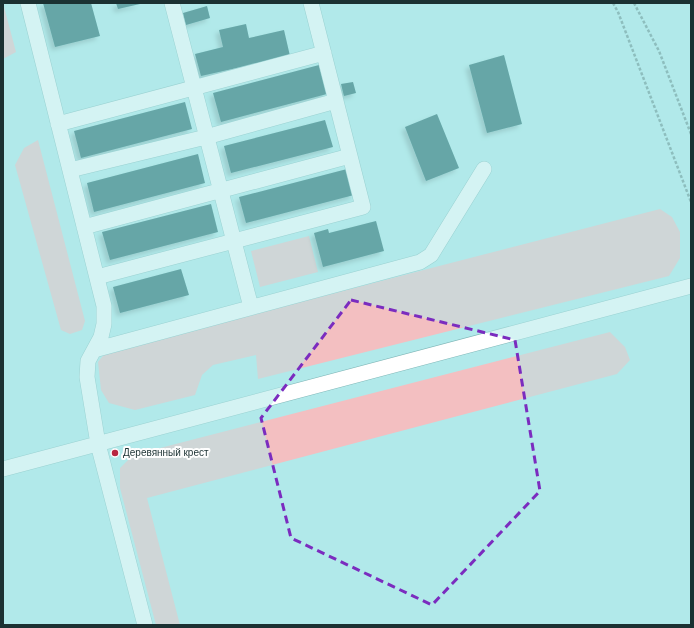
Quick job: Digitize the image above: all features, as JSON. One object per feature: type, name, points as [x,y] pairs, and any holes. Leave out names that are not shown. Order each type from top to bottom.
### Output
[{"type":"street","points":[[28,3],[104,306],[104,324],[101,337],[88,361],[87,377],[98,444],[145,625]]},
{"type":"street","points":[[172,3],[251,307]]},
{"type":"street","points":[[97,277],[363,207],[311,3]]},
{"type":"street","points":[[58,124],[324,53]]},
{"type":"street","points":[[70,170],[206,136],[336,101]]},
{"type":"street","points":[[84,227],[350,156]]},
{"type":"street","points":[[94,350],[420,262],[431,255],[484,168]]},
{"type":"street","points":[[3,469],[691,286]]},
{"type":"path","points":[[613,3],[618,12],[691,202]]},
{"type":"path","points":[[634,3],[659,52],[691,134]]},
{"type":"highlighted area","points":[[351,300],[515,340],[540,491],[432,605],[291,538],[261,418]]},
{"type":"shaded area","points":[[3,3],[16,52],[3,59]]},
{"type":"shaded area","points":[[38,140],[85,321],[82,330],[70,334],[61,330],[15,165],[24,148]]},
{"type":"shaded area","points":[[660,209],[672,217],[680,232],[680,258],[669,276],[258,379],[256,355],[213,365],[202,375],[195,395],[135,410],[109,403],[101,390],[98,362],[106,352]]},
{"type":"shaded area","points":[[309,236],[318,272],[260,287],[251,251]]},
{"type":"shaded area","points":[[610,332],[625,347],[630,360],[617,374],[147,498],[180,625],[156,625],[120,488],[120,468],[133,455]]},
{"type":"building","points":[[43,3],[91,3],[100,36],[55,47]]},
{"type":"building","points":[[116,3],[140,3],[140,4],[118,9]]},
{"type":"building","points":[[207,6],[210,18],[186,25],[183,13]]},
{"type":"building","points":[[246,24],[249,38],[284,30],[290,56],[201,76],[195,54],[223,47],[219,30]]},
{"type":"building","points":[[504,55],[522,124],[487,133],[469,65]]},
{"type":"building","points":[[319,65],[327,94],[221,122],[213,93]]},
{"type":"building","points":[[353,82],[356,93],[344,96],[341,84]]},
{"type":"building","points":[[185,102],[192,129],[81,158],[74,131]]},
{"type":"building","points":[[437,114],[459,168],[426,181],[405,127]]},
{"type":"building","points":[[325,120],[333,147],[231,173],[224,146]]},
{"type":"building","points":[[198,154],[205,183],[94,212],[87,183]]},
{"type":"building","points":[[347,169],[354,195],[246,223],[239,197]]},
{"type":"building","points":[[211,204],[218,232],[110,260],[102,232]]},
{"type":"building","points":[[376,221],[384,251],[323,267],[314,233],[328,229],[329,233]]},
{"type":"building","points":[[181,269],[189,295],[120,313],[113,287]]},
{"type":"place","name":"Деревянный крест","points":[[115,453]]}]
